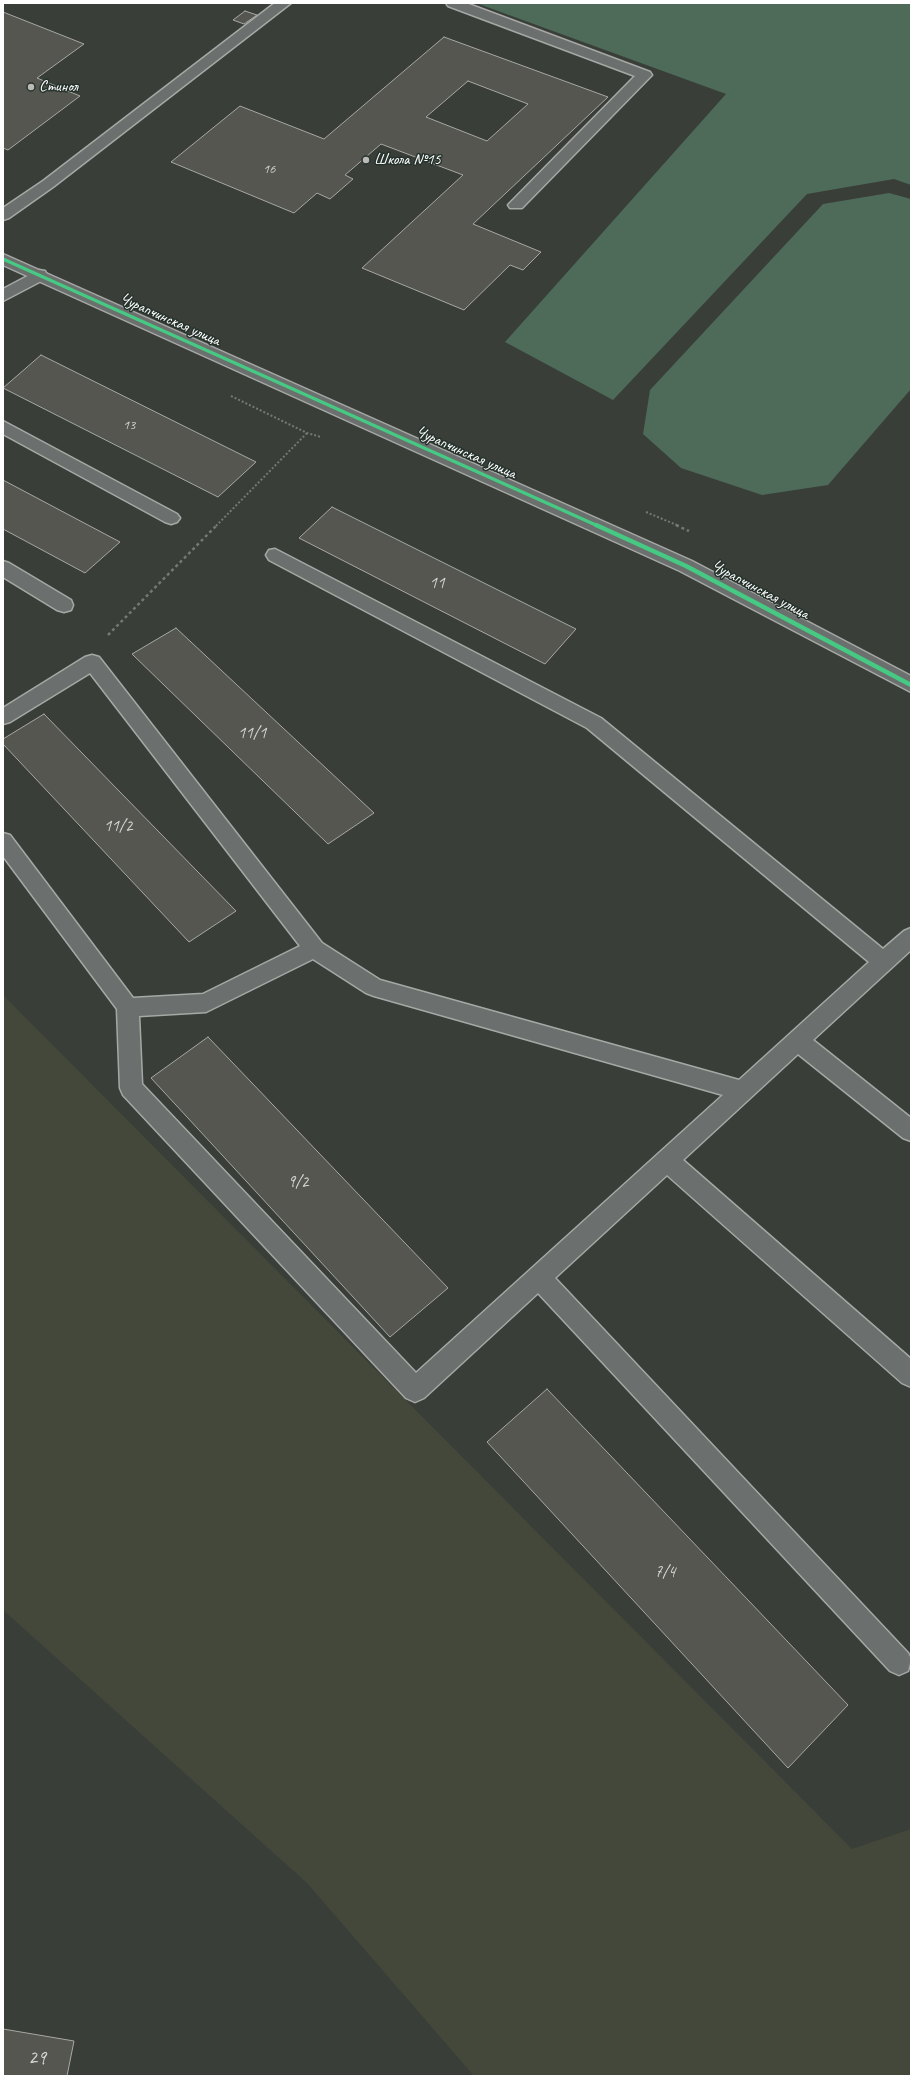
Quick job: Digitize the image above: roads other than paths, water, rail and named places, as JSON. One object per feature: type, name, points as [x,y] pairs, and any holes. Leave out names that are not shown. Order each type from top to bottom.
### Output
[{"type":"street","points":[[3,215],[48,184],[284,3]]},
{"type":"street","points":[[453,3],[645,75],[516,205]]},
{"type":"street","name":"Чурапчинская улица","points":[[3,259],[686,566],[911,685]]},
{"type":"street","points":[[3,296],[38,275]]},
{"type":"street","points":[[3,427],[171,518]]},
{"type":"street","points":[[275,555],[594,723],[884,962]]},
{"type":"street","points":[[3,568],[64,605]]},
{"type":"street","points":[[3,717],[92,662],[314,949],[374,987],[743,1091]]},
{"type":"street","points":[[3,841],[128,1007],[132,1088],[415,1390],[911,937]]},
{"type":"street","points":[[128,1007],[206,1003],[314,949]]},
{"type":"street","points":[[798,1041],[911,1131]]},
{"type":"street","points":[[667,1160],[911,1375]]},
{"type":"street","points":[[539,1277],[899,1662]]},
{"type":"place","name":"Стинол","points":[[31,87]]},
{"type":"place","name":"Школа №15","points":[[366,160]]}]
